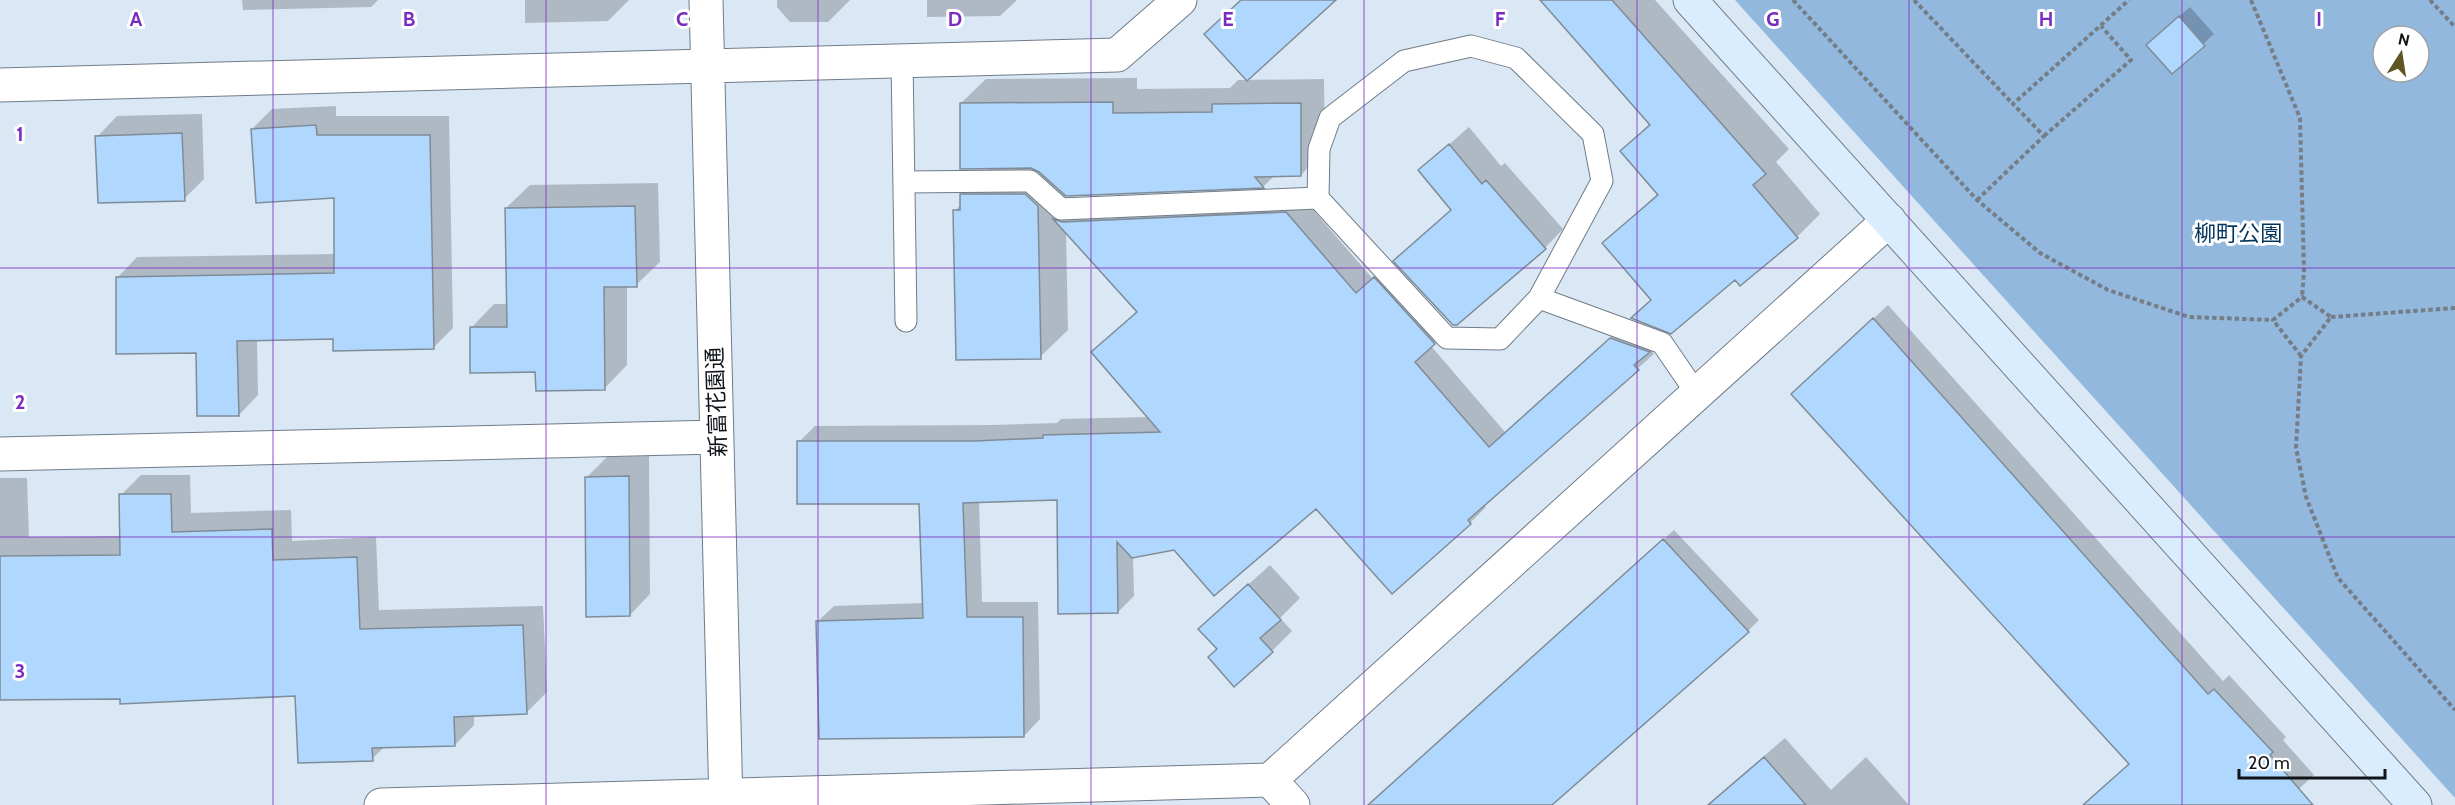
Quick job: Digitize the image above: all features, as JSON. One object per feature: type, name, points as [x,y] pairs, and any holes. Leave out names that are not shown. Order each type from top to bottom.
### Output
[{"type":"street","name":"新富花園通","points":[[706,0],[726,799]]},
{"type":"street","points":[[0,85],[1118,55],[1180,0]]},
{"type":"street","points":[[1690,0],[1889,220],[2401,800]]},
{"type":"street","points":[[381,805],[726,799],[1270,780],[1889,220]]},
{"type":"street","points":[[0,454],[717,437]]},
{"type":"street","points":[[1270,780],[1293,805]]},
{"type":"lane","points":[[1471,46],[1516,58],[1593,134],[1602,181],[1539,298],[1500,339],[1448,338],[1318,198],[1319,149],[1330,118],[1404,61],[1471,46]]},
{"type":"lane","points":[[902,60],[906,321]]},
{"type":"lane","points":[[904,182],[1030,181],[1061,209],[1318,198]]},
{"type":"lane","points":[[1539,298],[1662,343],[1697,394]]},
{"type":"lane","points":[[0,445],[0,454]]},
{"type":"path","points":[[1793,0],[1977,200],[2040,253],[2108,290],[2189,317],[2273,320],[2302,297],[2304,272],[2300,118],[2251,0]]},
{"type":"path","points":[[1914,0],[2044,136]]},
{"type":"path","points":[[2013,104],[2130,0]]},
{"type":"path","points":[[2430,0],[2455,27]]},
{"type":"path","points":[[1977,200],[2044,136],[2131,60],[2101,26]]},
{"type":"path","points":[[2302,297],[2331,317],[2455,308]]},
{"type":"path","points":[[2331,317],[2301,356],[2296,448],[2306,498],[2338,578],[2455,710]]},
{"type":"path","points":[[2273,320],[2301,356]]},
{"type":"green space","name":"柳町公園","points":[[1735,0],[2455,0],[2455,798]]},
{"type":"building","points":[[1241,0],[1336,0],[1247,81],[1204,34]]},
{"type":"building","points":[[1540,0],[1612,0],[1766,174],[1753,185],[1798,238],[1740,286],[1735,280],[1671,334],[1631,318],[1651,300],[1602,243],[1658,195],[1620,151],[1650,125]]},
{"type":"building","points":[[2179,16],[2205,46],[2172,74],[2146,45]]},
{"type":"building","points":[[1113,102],[1113,113],[1212,112],[1212,104],[1301,103],[1301,176],[1255,177],[1264,188],[1066,196],[1039,172],[1031,168],[960,169],[960,103]]},
{"type":"building","points":[[316,125],[317,135],[430,135],[434,349],[333,351],[333,339],[237,341],[239,416],[197,416],[196,353],[116,354],[116,277],[334,273],[334,198],[256,203],[251,129]]},
{"type":"building","points":[[182,133],[185,201],[98,203],[95,136]]},
{"type":"building","points":[[1449,144],[1482,184],[1486,180],[1546,249],[1457,325],[1453,325],[1393,261],[1451,210],[1418,170]]},
{"type":"building","points":[[960,194],[1025,194],[1038,206],[1041,359],[956,360],[953,210],[960,210]]},
{"type":"building","points":[[635,206],[637,287],[604,287],[605,390],[536,391],[535,372],[470,373],[470,327],[507,327],[505,208]]},
{"type":"building","points":[[1286,212],[1356,293],[1374,277],[1435,344],[1415,362],[1489,447],[1610,338],[1650,352],[1634,365],[1639,370],[1468,520],[1471,524],[1392,594],[1316,509],[1214,596],[1174,550],[1132,558],[1117,542],[1118,613],[1058,614],[1057,500],[963,503],[967,617],[1023,617],[1024,737],[819,739],[816,621],[923,618],[919,504],[797,504],[797,441],[975,441],[1043,438],[1043,435],[1160,432],[1091,352],[1137,312],[1053,219],[1062,222]]},
{"type":"building","points":[[1873,318],[2208,694],[2214,689],[2273,752],[2270,755],[2313,805],[2083,805],[2129,764],[1791,394]]},
{"type":"building","points":[[629,476],[630,616],[586,617],[585,477]]},
{"type":"building","points":[[119,494],[171,494],[172,532],[272,529],[273,560],[357,557],[360,629],[523,625],[527,714],[454,717],[455,746],[372,748],[373,761],[298,763],[295,696],[120,704],[120,699],[0,700],[0,556],[120,555]]},
{"type":"building","points":[[1663,539],[1749,632],[1552,805],[1368,805]]},
{"type":"building","points":[[1248,584],[1281,620],[1260,638],[1273,652],[1234,687],[1208,657],[1217,649],[1198,629]]},
{"type":"building","points":[[1764,757],[1806,805],[1708,805]]}]
